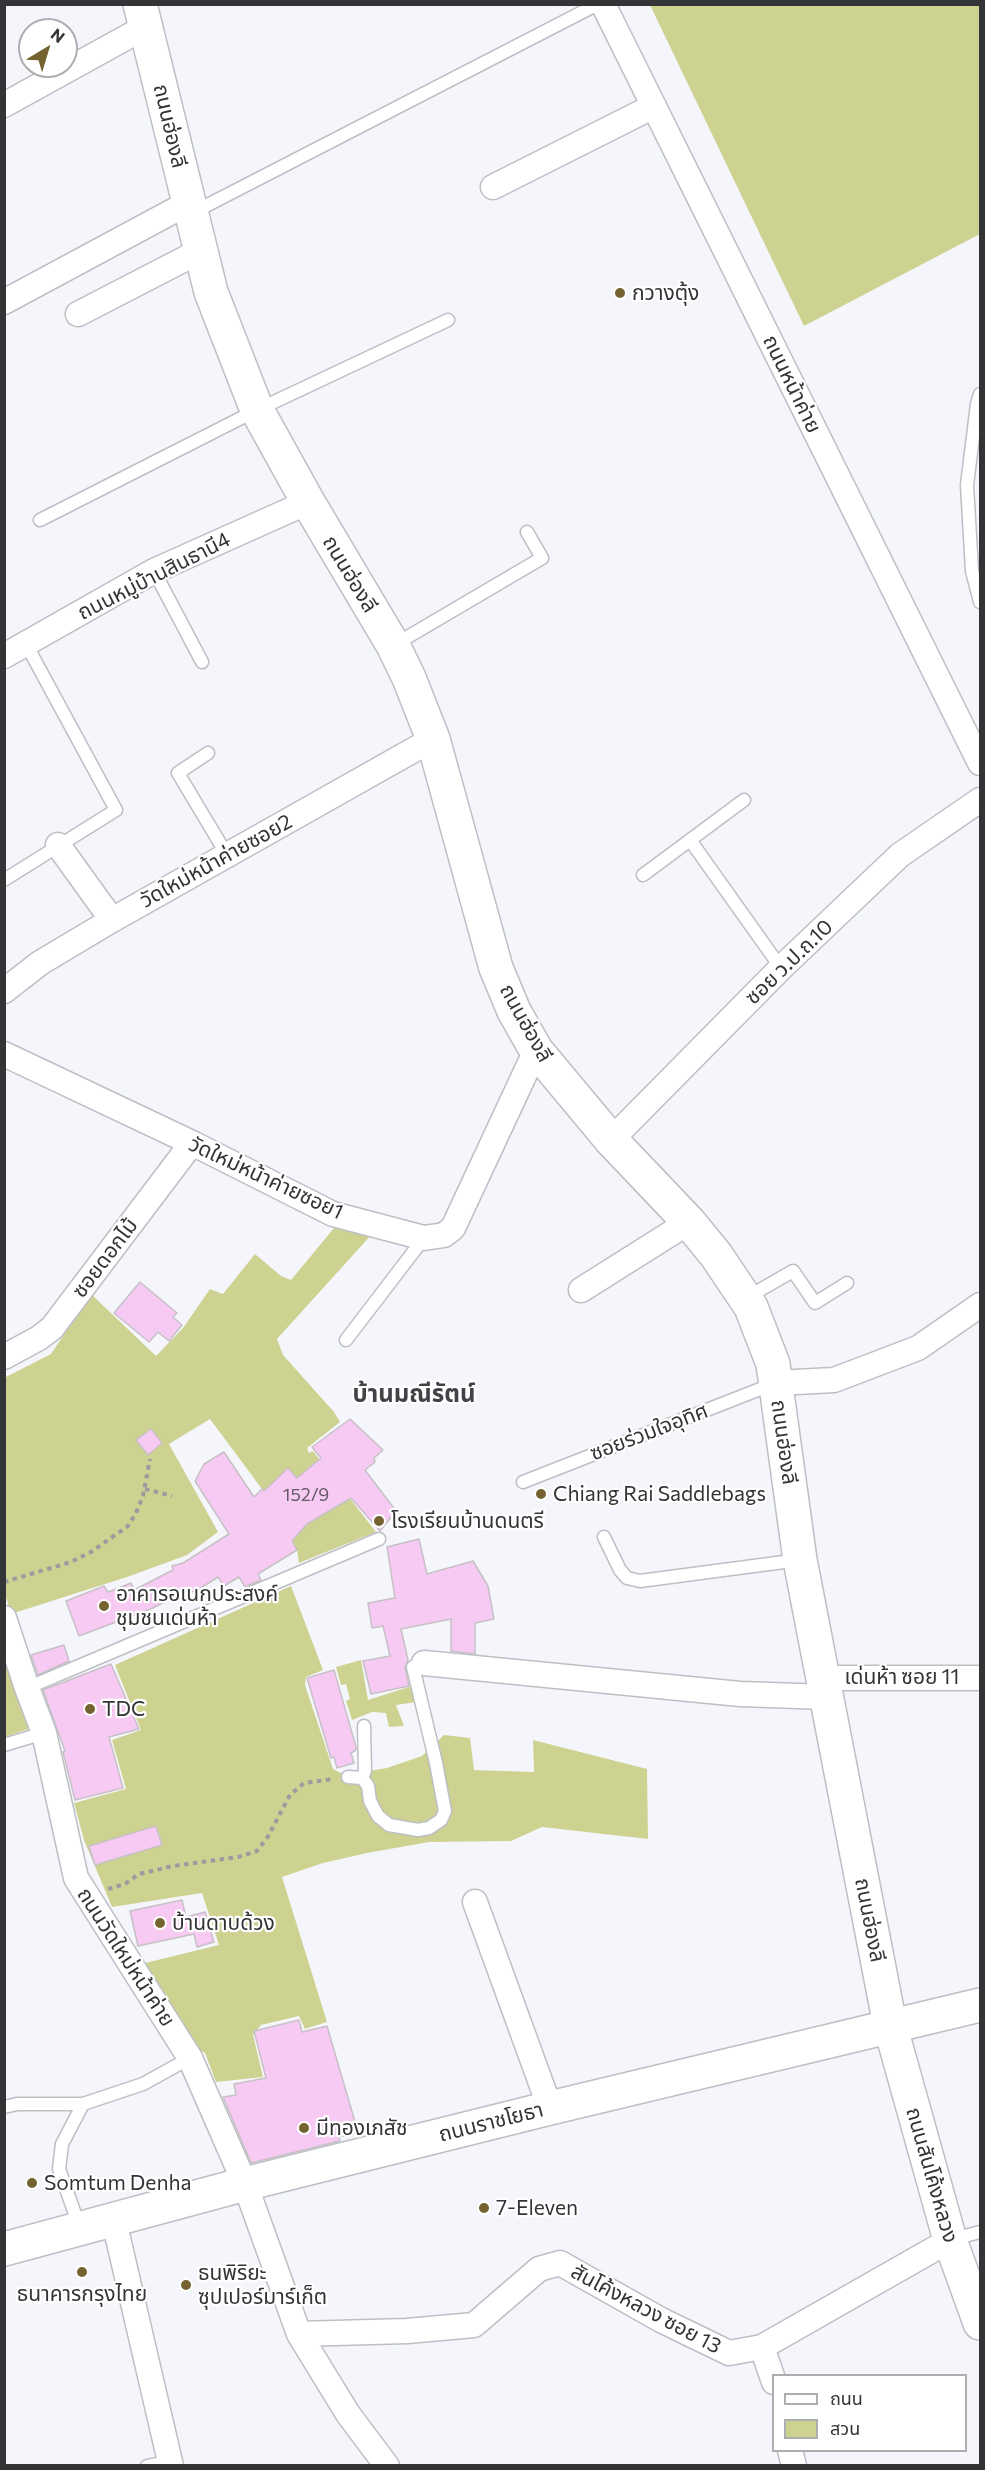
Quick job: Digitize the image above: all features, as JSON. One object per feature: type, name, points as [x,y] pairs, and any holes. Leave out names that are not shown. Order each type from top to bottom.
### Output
[{"type":"street","name":"ถนนหน้าค่าย","points":[[603,4],[981,764]]},
{"type":"street","name":"ถนนฮ่องลี","points":[[144,15],[211,291],[258,411],[308,502],[393,645],[409,678],[433,739],[496,968],[514,1011],[536,1050],[611,1140],[716,1255],[750,1306],[773,1364],[800,1560],[890,2025]]},
{"type":"street","points":[[4,105],[144,15]]},
{"type":"street","points":[[493,187],[654,106]]},
{"type":"street","points":[[4,302],[190,208]]},
{"type":"street","points":[[78,314],[200,251]]},
{"type":"street","name":"ถนนหมู่บ้านสินธานี4","points":[[4,656],[154,571],[308,502]]},
{"type":"street","name":"วัดใหม่หน้าค่ายซอย2","points":[[4,991],[40,963],[112,920],[433,739]]},
{"type":"street","name":"ซอย ว.ป.ถ.10","points":[[611,1140],[781,968],[900,855],[981,800]]},
{"type":"street","points":[[58,845],[112,920]]},
{"type":"street","points":[[424,1238],[444,1235],[453,1228],[536,1050]]},
{"type":"street","name":"วัดใหม่หน้าค่ายซอย1","points":[[4,1054],[192,1143],[333,1214],[424,1238]]},
{"type":"street","name":"ซอยดอกไม้","points":[[4,1357],[39,1338],[52,1328],[192,1143]]},
{"type":"street","points":[[581,1290],[688,1222]]},
{"type":"street","points":[[776,1383],[834,1380],[918,1348],[981,1305]]},
{"type":"street","name":"ถนนวัดใหม่หน้าค่าย","points":[[4,1618],[44,1733],[76,1878],[190,2058],[244,2184],[299,2334],[348,2414],[387,2466]]},
{"type":"street","name":"เด่นห้า ซอย 11","points":[[424,1663],[740,1694],[981,1677]]},
{"type":"street","points":[[475,1902],[550,2108]]},
{"type":"street","name":"ถนนราชโยธา","points":[[4,2249],[244,2184],[890,2025],[981,2005]]},
{"type":"street","name":"ถนนสันโค้งหลวง","points":[[890,2025],[965,2236],[981,2323]]},
{"type":"street","points":[[114,2221],[162,2464]]},
{"type":"street","name":"สันโค้งหลวง ซอย 13","points":[[299,2334],[407,2331],[474,2325],[539,2269],[560,2263],[661,2320],[729,2353],[762,2347],[965,2236]]},
{"type":"street","points":[[762,2347],[772,2376]]},
{"type":"lane","points":[[190,208],[598,4]]},
{"type":"lane","points":[[40,520],[258,411],[448,320]]},
{"type":"lane","points":[[981,394],[977,404],[967,484],[972,571],[981,602]]},
{"type":"lane","points":[[393,645],[542,558],[527,532]]},
{"type":"lane","points":[[154,571],[202,662]]},
{"type":"lane","points":[[4,880],[116,810],[26,644]]},
{"type":"lane","points":[[208,753],[178,773],[227,855]]},
{"type":"lane","points":[[643,875],[744,800]]},
{"type":"lane","points":[[690,840],[781,968]]},
{"type":"lane","points":[[346,1340],[424,1238]]},
{"type":"lane","points":[[745,1299],[793,1271],[815,1303],[847,1282]]},
{"type":"lane","name":"ซอยร่วมใจอุทิศ","points":[[523,1482],[776,1383]]},
{"type":"lane","points":[[604,1537],[620,1570],[627,1578],[640,1581],[800,1560]]},
{"type":"lane","points":[[27,1688],[379,1539]]},
{"type":"lane","points":[[348,1777],[362,1778],[368,1786],[370,1801],[378,1816],[389,1825],[418,1830],[429,1828],[441,1820],[445,1811],[413,1667],[424,1663]]},
{"type":"lane","points":[[362,1778],[365,1771],[364,1726]]},
{"type":"lane","points":[[4,1745],[44,1733]]},
{"type":"lane","points":[[4,2107],[17,2104],[83,2104],[143,2084],[190,2058]]},
{"type":"lane","points":[[81,2229],[59,2169],[62,2144],[83,2104]]},
{"type":"path","points":[[4,1582],[71,1562],[105,1543],[128,1526],[136,1513],[145,1489],[150,1459]]},
{"type":"path","points":[[145,1489],[172,1496]]},
{"type":"path","points":[[89,1900],[103,1890],[125,1884],[139,1874],[183,1864],[238,1857],[257,1851],[267,1838],[291,1795],[304,1783],[348,1777]]},
{"type":"green space","points":[[650,5],[980,5],[980,234],[804,326]]},
{"type":"green space","points":[[339,1222],[372,1234],[277,1339],[283,1355],[334,1412],[340,1422],[307,1448],[309,1453],[313,1451],[376,1532],[299,1563],[297,1550],[292,1541],[302,1530],[262,1489],[210,1419],[169,1444],[218,1532],[187,1555],[11,1614],[4,1590],[4,1378],[51,1354],[91,1294],[156,1356],[183,1328],[210,1289],[223,1294],[255,1254],[281,1276],[291,1280]]},
{"type":"green space","points":[[291,1586],[323,1670],[306,1677],[305,1685],[333,1769],[345,1775],[387,1768],[422,1756],[444,1735],[470,1738],[474,1770],[534,1772],[533,1740],[647,1769],[648,1839],[542,1827],[511,1841],[429,1842],[323,1863],[282,1877],[327,2022],[305,2029],[299,2016],[261,2025],[253,2035],[263,2077],[216,2082],[205,2053],[190,2045],[141,1964],[219,1945],[202,1893],[112,1907],[84,1840],[74,1803],[126,1789],[112,1740],[141,1730],[115,1665]]},
{"type":"green space","points":[[361,1660],[368,1700],[412,1686],[416,1702],[396,1705],[404,1726],[389,1727],[386,1713],[372,1712],[352,1720],[346,1701],[350,1699],[346,1684],[341,1685],[336,1667]]},
{"type":"green space","points":[[4,1661],[31,1728],[5,1737],[4,1737]]},
{"type":"building","points":[[140,1282],[177,1313],[173,1317],[182,1325],[169,1341],[158,1332],[149,1342],[114,1313]]},
{"type":"building","points":[[350,1419],[383,1450],[374,1458],[375,1462],[365,1470],[396,1511],[380,1531],[351,1498],[307,1524],[292,1541],[297,1550],[258,1574],[261,1580],[245,1587],[239,1577],[224,1586],[218,1577],[196,1591],[176,1596],[153,1608],[79,1636],[66,1601],[104,1586],[108,1592],[131,1583],[134,1590],[173,1570],[172,1566],[183,1563],[229,1534],[195,1481],[204,1464],[224,1452],[254,1497],[262,1489],[264,1491],[288,1468],[297,1478],[321,1458],[312,1447]]},
{"type":"building","points":[[151,1429],[162,1443],[148,1455],[136,1440]]},
{"type":"building","points":[[419,1539],[427,1574],[473,1561],[488,1586],[494,1619],[475,1623],[475,1654],[451,1651],[451,1619],[401,1629],[408,1660],[405,1668],[409,1686],[371,1694],[363,1661],[390,1656],[383,1626],[372,1628],[368,1603],[395,1598],[387,1547]]},
{"type":"building","points":[[64,1645],[69,1661],[38,1675],[31,1655]]},
{"type":"building","name":"TDC","points":[[111,1664],[139,1729],[109,1737],[123,1788],[75,1800],[63,1752],[65,1751],[43,1690]]},
{"type":"building","points":[[334,1670],[356,1747],[356,1750],[351,1753],[354,1763],[337,1768],[334,1757],[331,1758],[307,1678]]},
{"type":"building","points":[[156,1826],[162,1845],[95,1865],[89,1846]]},
{"type":"building","name":"บ้านดาบด้วง","points":[[182,1900],[186,1917],[205,1912],[214,1942],[197,1947],[194,1934],[138,1946],[130,1911]]},
{"type":"building","points":[[299,2020],[302,2032],[327,2026],[358,2132],[339,2137],[340,2141],[251,2163],[223,2097],[236,2095],[234,2084],[266,2078],[254,2031]]},
{"type":"place","name":"กวางตุ้ง","points":[[620,293]]},
{"type":"place","name":"Chiang Rai Saddlebags","points":[[541,1494]]},
{"type":"place","name":"โรงเรียนบ้านดนตรี","points":[[379,1521]]},
{"type":"place","name":"อาคารอเนกประสงค์ ชุมชนเด่นห้า","points":[[104,1606]]},
{"type":"place","name":"TDC","points":[[90,1709]]},
{"type":"place","name":"บ้านดาบด้วง","points":[[160,1923]]},
{"type":"place","name":"มีทองเภสัช","points":[[304,2128]]},
{"type":"place","name":"Somtum Denha","points":[[32,2183]]},
{"type":"place","name":"7-Eleven","points":[[484,2208]]},
{"type":"place","name":"ธนาคารกรุงไทย","points":[[82,2272]]},
{"type":"place","name":"ธนพิริยะ ซุปเปอร์มาร์เก็ต","points":[[186,2285]]},
{"type":"district","name":"บ้านมณีรัตน์","points":[[414,1394]]}]
